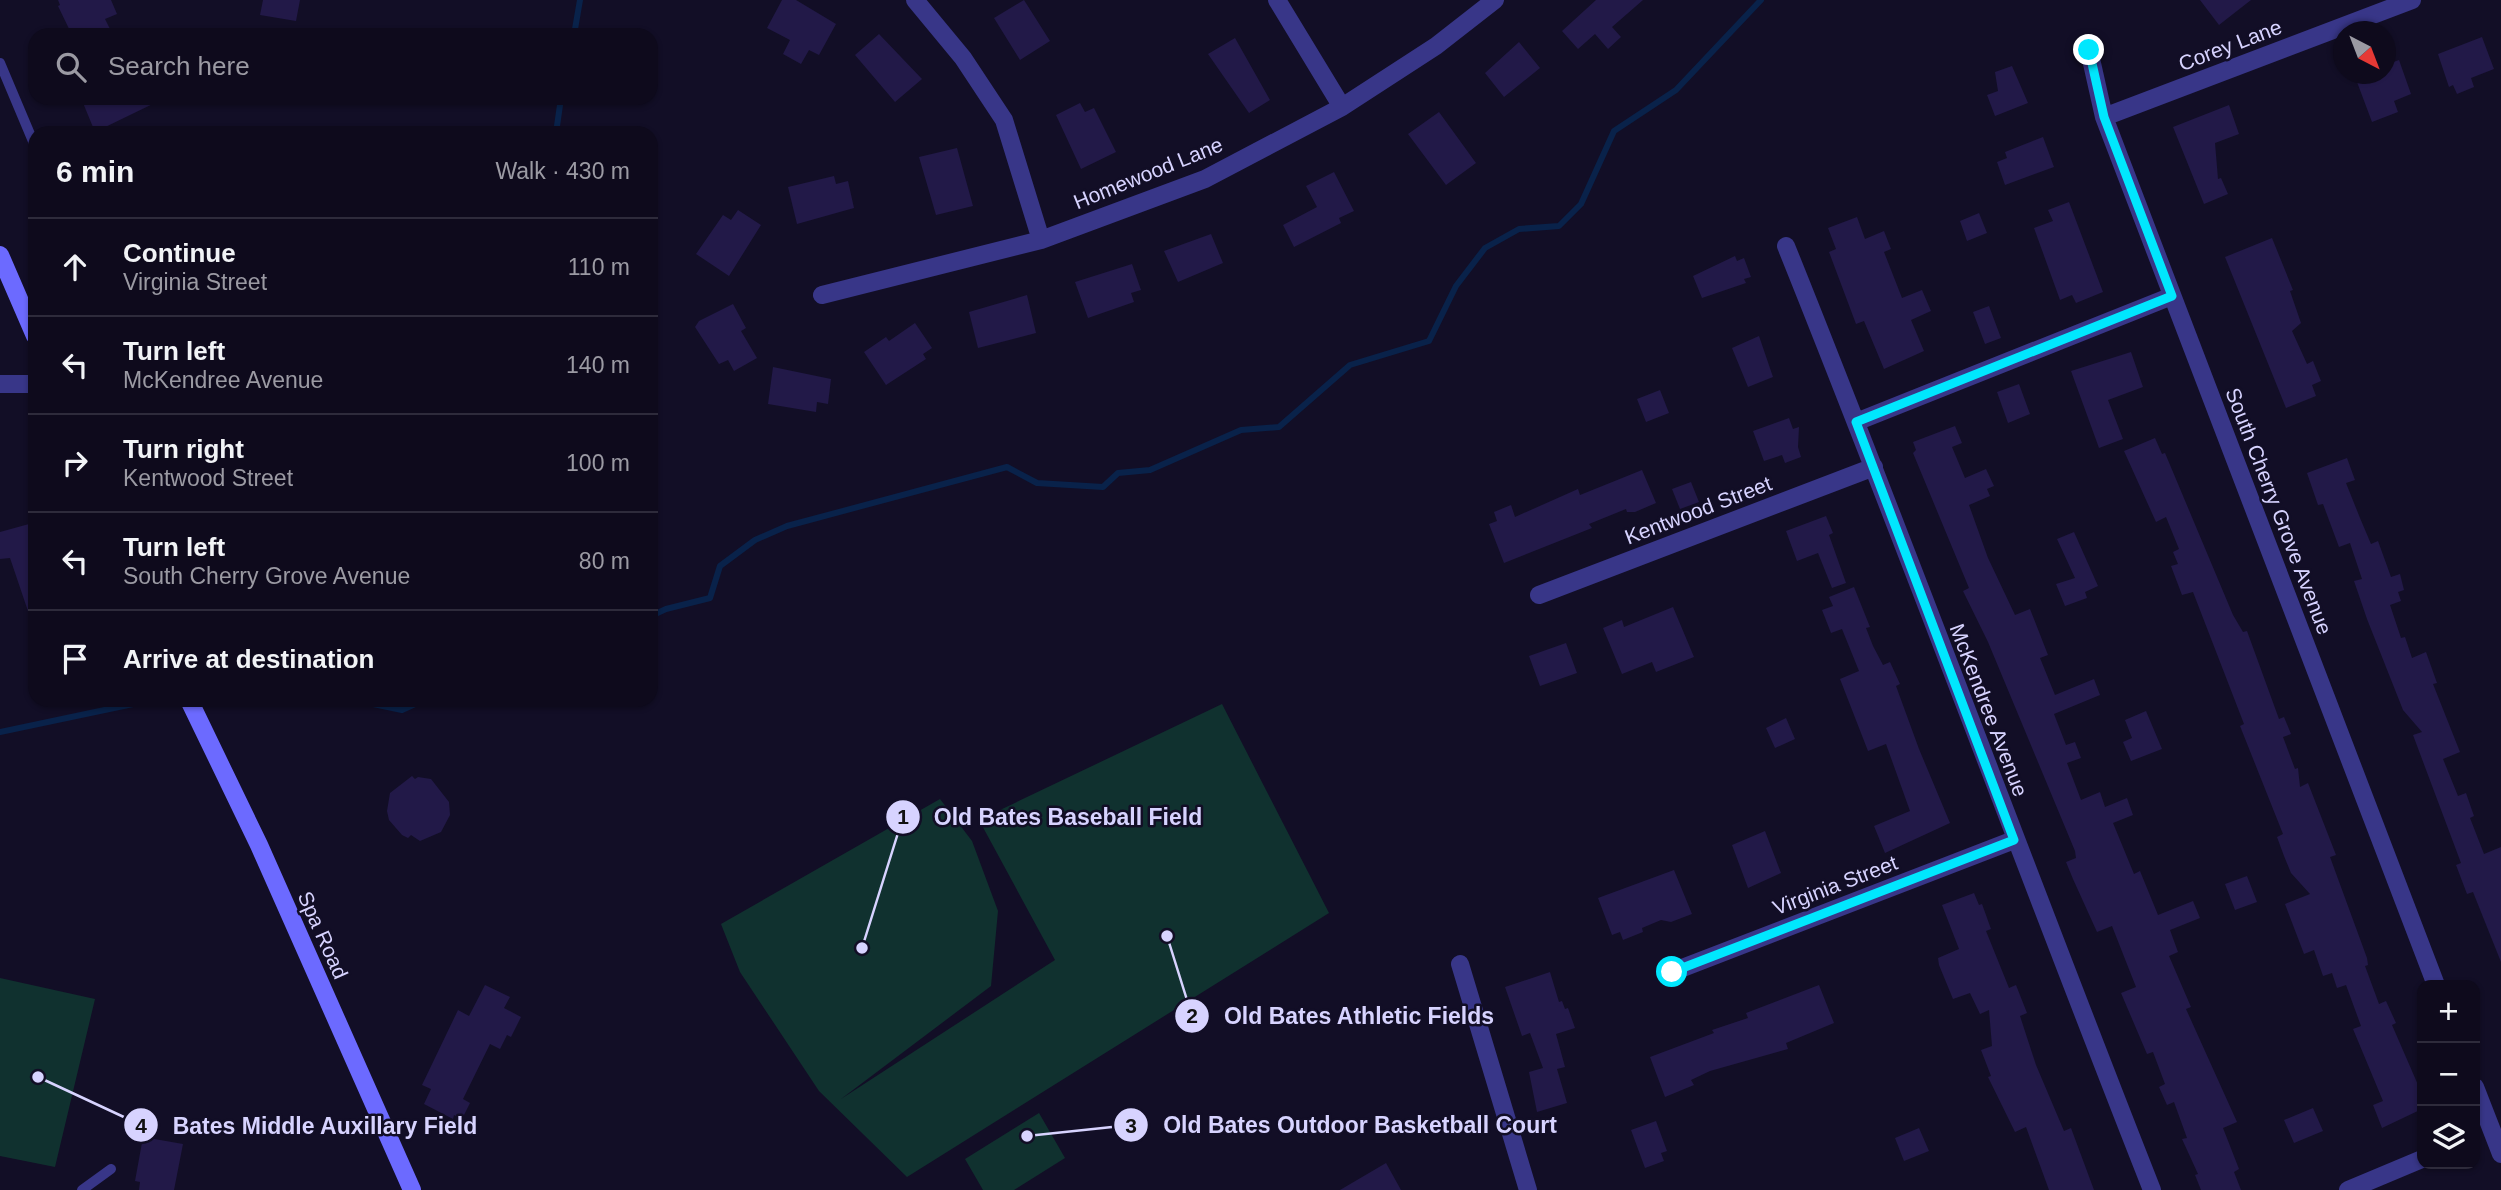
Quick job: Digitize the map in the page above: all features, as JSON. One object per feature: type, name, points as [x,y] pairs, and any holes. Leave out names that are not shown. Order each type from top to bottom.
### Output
[{"type":"main road","points":[[0,254],[28,320]]},
{"type":"main road","name":"Spa Road","points":[[192,707],[259,845],[412,1190]]},
{"type":"street","points":[[915,0],[963,58],[1004,120],[1041,240]]},
{"type":"street","points":[[1277,0],[1342,107]]},
{"type":"street","name":"Homewood Lane","points":[[822,295],[1041,240],[1205,180],[1342,107],[1436,46],[1495,0]]},
{"type":"street","name":"Corey Lane","points":[[2104,117],[2412,0]]},
{"type":"street","name":"South Cherry Grove Avenue","points":[[2089,50],[2104,117],[2434,980]]},
{"type":"street","name":"McKendree Avenue","points":[[1786,246],[1874,467],[2014,840],[2152,1190]]},
{"type":"street","points":[[1856,422],[2172,296]]},
{"type":"street","points":[[0,384],[28,384]]},
{"type":"street","name":"Kentwood Street","points":[[1539,595],[1874,467]]},
{"type":"street","name":"Virginia Street","points":[[1672,972],[2014,840]]},
{"type":"street","points":[[1460,964],[1528,1190]]},
{"type":"street","points":[[2478,1106],[2483,1134],[2501,1154]]},
{"type":"street","points":[[2348,1190],[2417,1161]]},
{"type":"lane","points":[[0,66],[28,130]]},
{"type":"lane","points":[[82,1190],[111,1169]]},
{"type":"green space","points":[[1222,704],[1329,913],[907,1177],[819,1091],[740,972],[721,924],[940,799],[972,841],[998,911],[991,986],[841,1099],[1055,960],[979,820]]},
{"type":"green space","points":[[0,978],[95,999],[55,1167],[0,1156]]},
{"type":"green space","points":[[1039,1113],[1065,1158],[1014,1190],[983,1190],[965,1159]]},
{"type":"building","points":[[58,0],[111,0],[117,14],[105,19],[110,28],[69,28],[58,6]]},
{"type":"building","points":[[263,0],[300,0],[296,21],[260,15]]},
{"type":"building","points":[[782,0],[796,0],[836,24],[819,55],[809,50],[801,64],[783,54],[790,40],[767,28]]},
{"type":"building","points":[[1024,0],[1050,41],[1020,60],[994,18]]},
{"type":"building","points":[[1596,0],[1643,0],[1612,27],[1621,37],[1608,49],[1595,34],[1578,49],[1562,31]]},
{"type":"building","points":[[2200,0],[2251,0],[2219,25]]},
{"type":"building","points":[[879,34],[922,79],[895,102],[855,55]]},
{"type":"building","points":[[2482,37],[2494,69],[2471,78],[2474,87],[2457,94],[2453,85],[2449,87],[2438,54]]},
{"type":"building","points":[[1235,38],[1270,100],[1249,113],[1208,54]]},
{"type":"building","points":[[1519,42],[1540,68],[1504,97],[1485,73]]},
{"type":"building","points":[[2399,60],[2411,94],[2394,101],[2398,112],[2372,122],[2358,84],[2396,84],[2396,61]]},
{"type":"building","points":[[2012,66],[2028,103],[1995,116],[1987,95],[1998,91],[1995,72]]},
{"type":"building","points":[[1080,103],[1085,112],[1094,108],[1116,152],[1081,169],[1056,115]]},
{"type":"building","points":[[84,105],[151,105],[107,126],[93,126]]},
{"type":"building","points":[[2229,105],[2239,134],[2215,143],[2218,179],[2221,178],[2228,194],[2204,204],[2173,127]]},
{"type":"building","points":[[1439,112],[1476,163],[1446,185],[1408,134]]},
{"type":"building","points":[[2043,137],[2054,167],[2005,185],[1997,162],[2007,158],[2005,152]]},
{"type":"building","points":[[957,148],[973,206],[936,215],[919,157]]},
{"type":"building","points":[[1334,172],[1354,211],[1339,218],[1341,223],[1294,247],[1283,225],[1317,207],[1306,186]]},
{"type":"building","points":[[834,176],[836,184],[848,181],[854,208],[797,224],[788,187]]},
{"type":"building","points":[[2069,202],[2103,292],[2076,303],[2072,295],[2060,300],[2034,228],[2053,221],[2048,210]]},
{"type":"building","points":[[738,210],[761,225],[729,276],[696,254],[723,215],[731,220]]},
{"type":"building","points":[[1979,213],[1987,233],[1967,241],[1960,221]]},
{"type":"building","points":[[1857,217],[1865,239],[1884,231],[1891,249],[1884,252],[1902,298],[1922,290],[1931,311],[1911,320],[1924,351],[1884,369],[1864,321],[1856,324],[1829,252],[1836,249],[1828,228]]},
{"type":"building","points":[[1211,234],[1223,263],[1178,282],[1164,251]]},
{"type":"building","points":[[2272,238],[2293,290],[2290,291],[2301,323],[2292,331],[2307,364],[2313,361],[2321,381],[2312,385],[2316,396],[2286,408],[2225,257]]},
{"type":"building","points":[[1735,256],[1737,261],[1744,258],[1751,277],[1744,279],[1746,283],[1702,298],[1693,276]]},
{"type":"building","points":[[1132,264],[1141,290],[1131,293],[1134,302],[1088,318],[1075,282]]},
{"type":"building","points":[[1027,295],[1036,333],[978,348],[969,312]]},
{"type":"building","points":[[733,304],[746,328],[741,331],[757,358],[734,371],[728,360],[719,364],[695,327],[699,321]]},
{"type":"building","points":[[1989,306],[2001,338],[1985,344],[1973,312]]},
{"type":"building","points":[[915,323],[932,348],[923,354],[926,359],[886,385],[864,352],[886,337],[889,341]]},
{"type":"building","points":[[1759,336],[1773,377],[1748,387],[1732,348]]},
{"type":"building","points":[[2131,352],[2143,387],[2108,400],[2123,439],[2099,448],[2071,371]]},
{"type":"building","points":[[773,367],[831,379],[828,404],[817,402],[816,412],[768,404]]},
{"type":"building","points":[[2019,384],[2030,414],[2008,423],[1997,392]]},
{"type":"building","points":[[1660,390],[1669,413],[1646,422],[1637,399]]},
{"type":"building","points":[[1789,418],[1793,429],[1799,427],[1798,447],[1801,457],[1785,463],[1782,455],[1764,461],[1753,431]]},
{"type":"building","points":[[1955,426],[1962,443],[1952,447],[1965,478],[1986,469],[1994,486],[1987,489],[1990,496],[1969,505],[1988,558],[2015,615],[2030,609],[2048,655],[2040,658],[2055,695],[2094,679],[2100,695],[2054,714],[2066,745],[2075,742],[2081,758],[2067,763],[2081,800],[2100,792],[2105,807],[2127,798],[2133,815],[2113,823],[2134,874],[2140,871],[2158,915],[2193,901],[2200,918],[2170,930],[2178,952],[2169,956],[2191,1007],[2186,1009],[2237,1122],[2223,1128],[2239,1169],[2234,1172],[2241,1190],[2201,1190],[2195,1175],[2198,1174],[2182,1139],[2187,1138],[2174,1102],[2167,1105],[2159,1087],[2165,1084],[2153,1052],[2147,1054],[2121,993],[2136,987],[2112,926],[2097,932],[2073,879],[2066,862],[2076,858],[2075,851],[1988,642],[1963,591],[1969,588],[1913,453],[1916,450],[1913,442]]},
{"type":"building","points":[[2155,438],[2162,454],[2165,453],[2233,615],[2243,632],[2247,631],[2279,719],[2284,717],[2291,734],[2283,737],[2295,769],[2298,768],[2300,787],[2308,783],[2336,855],[2330,857],[2367,958],[2368,965],[2365,966],[2379,1004],[2386,1001],[2396,1023],[2392,1025],[2417,1082],[2417,1111],[2382,1128],[2373,1105],[2383,1101],[2353,1029],[2361,1026],[2346,985],[2337,988],[2332,973],[2323,976],[2314,950],[2304,954],[2285,904],[2310,894],[2291,873],[2284,856],[2277,837],[2283,834],[2240,726],[2244,724],[2193,592],[2182,595],[2171,566],[2178,564],[2173,552],[2179,549],[2166,517],[2156,522],[2124,451]]},
{"type":"building","points":[[2347,458],[2355,480],[2346,483],[2371,544],[2378,541],[2391,577],[2400,574],[2404,590],[2398,592],[2401,601],[2390,605],[2401,638],[2405,637],[2412,658],[2426,652],[2437,683],[2433,684],[2460,752],[2443,759],[2458,796],[2466,793],[2474,816],[2470,818],[2484,854],[2501,847],[2501,962],[2473,892],[2467,894],[2456,865],[2461,863],[2413,735],[2422,732],[2403,710],[2367,619],[2354,581],[2362,579],[2350,543],[2339,547],[2323,504],[2318,505],[2307,473]]},
{"type":"building","points":[[1642,470],[1656,503],[1635,512],[1627,512],[1626,509],[1589,524],[1592,528],[1504,563],[1489,524],[1497,521],[1494,512],[1511,505],[1515,517],[1578,489],[1580,495]]},
{"type":"building","points":[[1691,482],[1699,502],[1680,509],[1672,489]]},
{"type":"building","points":[[1826,516],[1833,533],[1829,535],[1846,583],[1832,588],[1818,553],[1797,561],[1786,531]]},
{"type":"building","points":[[28,524],[28,611],[10,558],[0,559],[0,532]]},
{"type":"building","points":[[2074,532],[2098,586],[2085,592],[2087,598],[2065,606],[2056,584],[2075,578],[2057,539]]},
{"type":"building","points":[[1854,587],[1870,627],[1866,628],[1873,646],[1883,665],[1890,662],[1900,684],[1896,686],[1950,823],[1885,853],[1874,826],[1910,811],[1886,744],[1868,751],[1840,679],[1859,671],[1842,629],[1831,633],[1822,610],[1833,606],[1829,597]]},
{"type":"building","points":[[1673,607],[1694,657],[1656,672],[1652,662],[1622,674],[1603,628],[1622,620],[1624,627]]},
{"type":"building","points":[[1566,643],[1577,673],[1540,686],[1529,656]]},
{"type":"building","points":[[2146,711],[2162,749],[2131,761],[2123,742],[2132,738],[2125,720]]},
{"type":"building","points":[[1786,718],[1795,739],[1775,748],[1766,728]]},
{"type":"building","points":[[412,776],[415,779],[431,779],[449,802],[450,815],[441,832],[420,841],[411,835],[408,838],[402,835],[389,820],[387,811],[390,793]]},
{"type":"building","points":[[1765,831],[1781,873],[1748,888],[1732,845]]},
{"type":"building","points":[[1674,870],[1692,914],[1671,922],[1661,920],[1642,928],[1643,932],[1623,940],[1620,932],[1612,935],[1598,898]]},
{"type":"building","points":[[2247,876],[2257,902],[2235,910],[2225,884]]},
{"type":"building","points":[[1974,893],[1979,905],[1982,904],[1991,929],[1986,931],[2009,988],[2016,985],[2027,1013],[2020,1016],[2036,1065],[2064,1131],[2071,1128],[2094,1190],[2049,1190],[2026,1127],[2015,1132],[1988,1077],[1991,1076],[1981,1050],[1992,1046],[1989,1010],[1980,1014],[1970,993],[1953,999],[1939,965],[1938,958],[1959,949],[1942,905]]},
{"type":"building","points":[[1550,972],[1559,1002],[1562,1001],[1565,1009],[1568,1008],[1575,1028],[1556,1034],[1565,1067],[1557,1069],[1567,1103],[1537,1112],[1529,1072],[1543,1068],[1530,1033],[1522,1036],[1505,987]]},
{"type":"building","points":[[485,985],[510,997],[504,1008],[521,1017],[511,1037],[507,1035],[500,1049],[490,1044],[463,1099],[470,1103],[462,1119],[454,1115],[453,1119],[424,1104],[431,1089],[422,1085],[458,1010],[469,1016]]},
{"type":"building","points":[[1819,985],[1834,1023],[1786,1043],[1788,1049],[1710,1071],[1691,1080],[1694,1085],[1665,1097],[1650,1057],[1714,1033],[1712,1030],[1748,1018],[1746,1013]]},
{"type":"building","points":[[2313,1108],[2323,1131],[2294,1143],[2284,1120]]},
{"type":"building","points":[[1656,1121],[1667,1151],[1661,1153],[1664,1161],[1645,1168],[1631,1130]]},
{"type":"building","points":[[1919,1128],[1929,1151],[1904,1161],[1895,1138]]},
{"type":"building","points":[[143,1137],[183,1144],[174,1190],[139,1190],[140,1182],[135,1181]]},
{"type":"building","points":[[1386,1163],[1401,1190],[1340,1190]]},
{"type":"waterway","points":[[575,28],[580,0]]},
{"type":"waterway","points":[[658,613],[710,598],[720,566],[755,540],[787,526],[1007,467],[1037,483],[1103,487],[1118,473],[1150,470],[1241,430],[1279,427],[1350,365],[1429,341],[1456,286],[1485,248],[1519,229],[1559,226],[1581,204],[1614,131],[1676,90],[1761,0]]},
{"type":"waterway","points":[[557,126],[560,105]]},
{"type":"waterway","points":[[0,732],[119,707]]},
{"type":"waterway","points":[[388,707],[402,710],[409,707]]},
{"type":"place","name":"Old Bates Athletic Fields","points":[[1167,936]]},
{"type":"place","name":"Old Bates Baseball Field","points":[[862,948]]},
{"type":"place","name":"Bates Middle Auxillary Field","points":[[38,1077]]},
{"type":"place","name":"Old Bates Outdoor Basketball Court","points":[[1027,1136]]},
{"type":"route","points":[[1672,972],[2014,840],[1856,422],[2172,296],[2104,117],[2089,50]]}]
